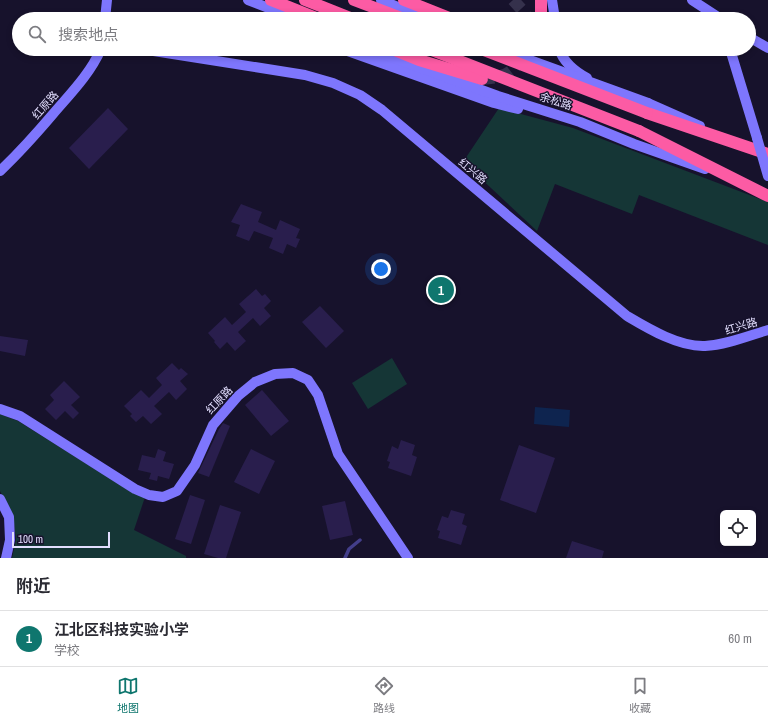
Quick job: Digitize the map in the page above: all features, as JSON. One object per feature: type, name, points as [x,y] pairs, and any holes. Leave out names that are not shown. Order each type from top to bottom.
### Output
[{"type":"highway","points":[[271,0],[301,12]]},
{"type":"highway","points":[[305,0],[335,12]]},
{"type":"highway","points":[[354,0],[386,12]]},
{"type":"highway","points":[[404,0],[434,12]]},
{"type":"highway","points":[[540,0],[541,12]]},
{"type":"highway","points":[[409,56],[482,79]]},
{"type":"highway","name":"余松路","points":[[447,56],[639,132],[768,196]]},
{"type":"highway","name":"余松路","points":[[502,56],[647,108],[762,153]]},
{"type":"street","points":[[103,0],[104,12]]},
{"type":"street","points":[[105,12],[107,0]]},
{"type":"street","points":[[248,0],[280,12]]},
{"type":"street","points":[[298,12],[299,0]]},
{"type":"street","points":[[381,0],[410,12]]},
{"type":"street","points":[[552,0],[555,12]]},
{"type":"street","points":[[692,0],[710,12]]},
{"type":"street","points":[[756,40],[768,48]]},
{"type":"street","name":"红原路","points":[[0,171],[16,157],[86,76],[98,56]]},
{"type":"street","name":"红兴路","points":[[185,56],[305,75],[333,83],[360,95],[382,110],[627,316],[664,336],[685,343],[704,346],[724,343],[768,330]]},
{"type":"street","points":[[363,56],[496,100]]},
{"type":"street","name":"余松路","points":[[386,56],[496,100],[580,122],[634,144],[733,179]]},
{"type":"street","name":"余松路","points":[[518,56],[596,83],[647,108]]},
{"type":"street","points":[[562,56],[569,66],[576,72],[596,83]]},
{"type":"street","points":[[732,56],[768,176]]},
{"type":"street","name":"红原路","points":[[0,409],[20,416],[135,489],[149,495],[163,497],[177,491],[195,465],[212,425],[238,396],[255,382],[275,374],[293,373],[308,380],[318,395],[338,454],[408,558]]},
{"type":"street","points":[[0,498],[9,517],[10,540],[6,558]]},
{"type":"lane","points":[[346,558],[349,549],[360,540]]},
{"type":"green space","points":[[499,108],[573,128],[768,202],[768,245],[639,195],[632,214],[555,184],[537,231],[463,162]]},
{"type":"green space","points":[[392,358],[407,384],[368,409],[352,383]]},
{"type":"green space","points":[[0,414],[18,421],[133,493],[145,497],[134,530],[186,556],[186,558],[12,558],[16,540],[13,515],[0,491]]},
{"type":"water","points":[[535,407],[570,410],[569,427],[534,424]]},
{"type":"building","points":[[108,108],[128,129],[89,169],[69,148]]},
{"type":"building","points":[[241,204],[262,212],[258,222],[276,230],[280,220],[300,229],[296,238],[300,239],[296,248],[287,244],[283,254],[269,248],[273,238],[254,231],[249,241],[236,236],[240,225],[231,222]]},
{"type":"building","points":[[256,289],[262,296],[265,294],[271,301],[264,308],[271,316],[260,326],[253,318],[238,332],[246,341],[235,351],[227,342],[220,349],[208,333],[225,317],[232,325],[246,312],[239,304]]},
{"type":"building","points":[[320,306],[344,331],[326,348],[302,322]]},
{"type":"building","points":[[0,336],[28,340],[25,356],[0,351]]},
{"type":"building","points":[[172,363],[179,370],[181,368],[188,374],[180,381],[187,389],[176,400],[169,392],[154,406],[162,414],[151,424],[143,416],[136,422],[130,416],[132,414],[124,406],[141,390],[149,398],[162,385],[156,378]]},
{"type":"building","points":[[64,381],[80,397],[71,405],[79,413],[73,419],[65,411],[56,420],[45,409],[54,400],[50,395]]},
{"type":"building","points":[[262,390],[289,421],[271,436],[245,405]]},
{"type":"building","points":[[223,423],[230,426],[209,477],[198,473],[219,429]]},
{"type":"building","points":[[401,440],[415,445],[412,455],[417,457],[411,476],[388,468],[390,462],[387,461],[392,446],[398,449]]},
{"type":"building","points":[[519,445],[555,458],[536,513],[500,500]]},
{"type":"building","points":[[158,449],[166,452],[163,461],[174,464],[169,479],[158,476],[157,481],[149,479],[151,473],[138,470],[142,455],[155,458]]},
{"type":"building","points":[[251,449],[275,461],[259,494],[234,482]]},
{"type":"building","points":[[190,495],[205,500],[191,544],[175,539]]},
{"type":"building","points":[[345,501],[353,535],[330,540],[322,506]]},
{"type":"building","points":[[220,505],[241,512],[226,558],[218,558],[204,554]]},
{"type":"building","points":[[451,510],[465,514],[462,524],[467,526],[461,545],[438,538],[440,531],[437,530],[442,516],[448,518]]},
{"type":"building","points":[[572,541],[604,551],[602,558],[566,558]]},
{"type":"tunnel","points":[[513,0],[524,12]]},
{"type":"tunnel","points":[[482,79],[504,75],[514,69],[521,56]]},
{"type":"place","name":"江北区科技实验小学","points":[[441,290]]}]
